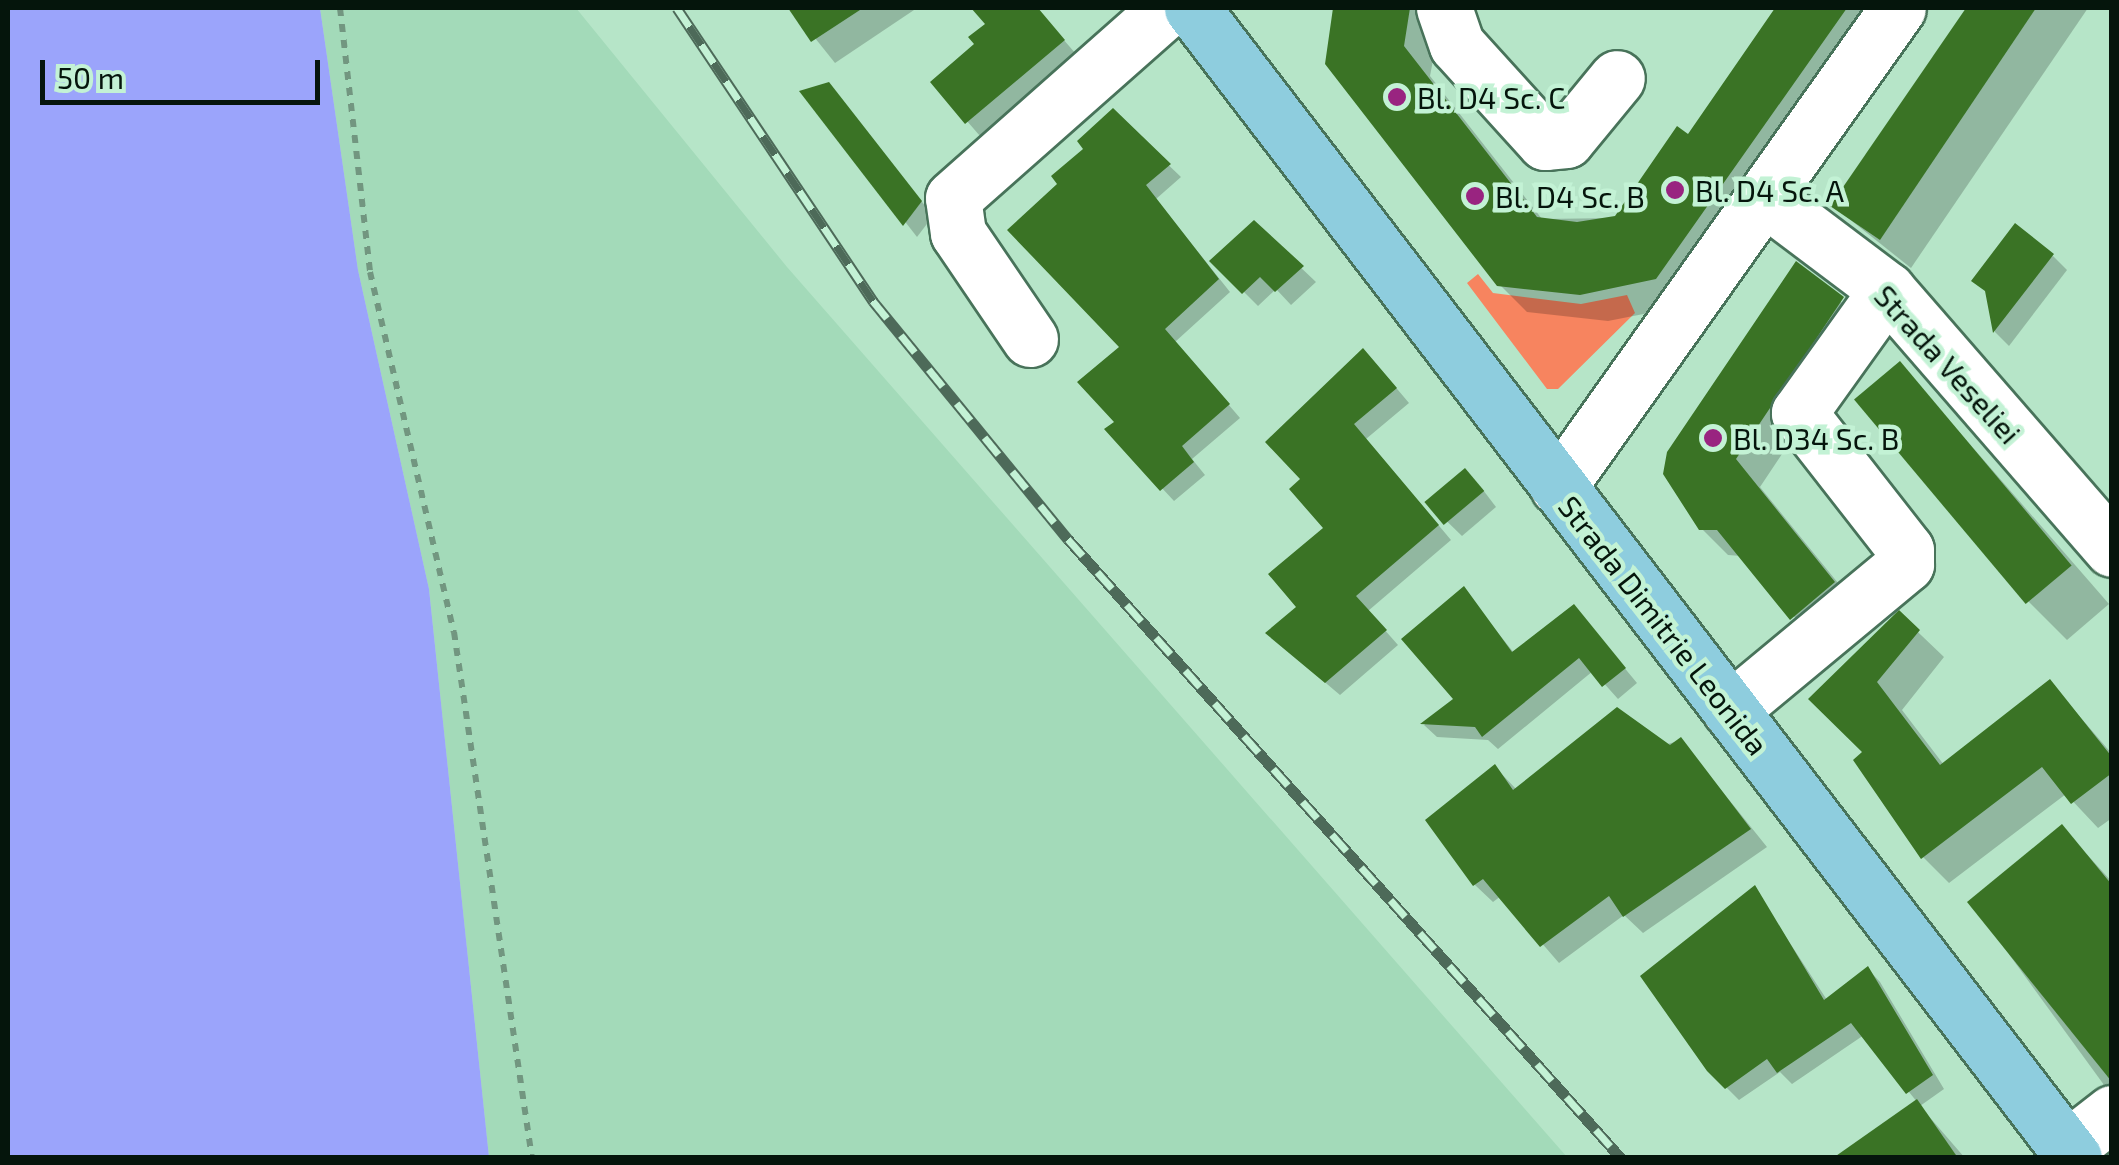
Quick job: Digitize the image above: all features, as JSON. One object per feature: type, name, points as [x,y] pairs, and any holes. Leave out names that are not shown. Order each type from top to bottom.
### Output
[{"type":"main road","name":"Strada Dimitrie Leonida","points":[[1207,8],[1260,88],[1558,487],[2070,1153]]},
{"type":"street","points":[[1030,339],[965,246],[953,198],[1207,8]]},
{"type":"street","points":[[1558,487],[1898,8]]},
{"type":"street","points":[[1444,9],[1458,45],[1544,142],[1566,140],[1617,78]]},
{"type":"street","name":"Strada Veseliei","points":[[1765,198],[1886,290],[2112,549]]},
{"type":"street","points":[[1730,710],[1906,564],[1906,550],[1798,414],[1886,290]]},
{"type":"street","points":[[2070,1153],[2112,1113]]},
{"type":"path","points":[[340,8],[370,272],[454,632],[532,1158]]},
{"type":"shaded area","points":[[320,8],[576,8],[787,267],[1567,1157],[489,1157],[429,589],[358,270]]},
{"type":"shaded area","points":[[1478,274],[1493,293],[1581,304],[1627,295],[1635,313],[1558,389],[1547,389],[1467,283]]},
{"type":"water","points":[[8,8],[320,8],[358,270],[429,589],[489,1157],[8,1157]]},
{"type":"building","points":[[788,8],[863,8],[811,42]]},
{"type":"building","points":[[971,8],[1038,8],[1065,40],[965,124],[930,82],[974,44],[968,37],[985,24]]},
{"type":"building","points":[[1333,8],[1410,8],[1404,46],[1537,217],[1577,222],[1615,216],[1677,126],[1688,134],[1775,8],[1847,8],[1656,279],[1580,295],[1497,286],[1325,64]]},
{"type":"building","points":[[1966,8],[2036,8],[1880,240],[1830,206]]},
{"type":"building","points":[[829,82],[922,201],[903,226],[799,91]]},
{"type":"building","points":[[1113,108],[1171,164],[1146,185],[1219,279],[1165,329],[1230,404],[1182,446],[1194,462],[1160,491],[1104,429],[1114,422],[1077,382],[1119,347],[1007,230],[1057,184],[1051,176],[1083,149],[1077,141]]},
{"type":"building","points":[[1254,220],[1304,266],[1275,292],[1260,277],[1242,294],[1209,261]]},
{"type":"building","points":[[2015,223],[2054,254],[1993,333],[1985,291],[1971,281]]},
{"type":"building","points":[[1796,261],[1844,297],[1736,459],[1835,582],[1790,620],[1717,530],[1699,530],[1663,474],[1667,452]]},
{"type":"building","points":[[1363,348],[1397,388],[1354,424],[1439,525],[1356,596],[1387,630],[1325,683],[1265,633],[1296,607],[1268,574],[1323,528],[1289,489],[1300,479],[1265,442]]},
{"type":"building","points":[[1900,361],[2072,566],[2026,604],[1854,400]]},
{"type":"building","points":[[1465,468],[1484,491],[1444,525],[1424,502]]},
{"type":"building","points":[[1464,586],[1512,652],[1574,604],[1626,668],[1602,687],[1579,658],[1482,737],[1475,727],[1420,724],[1453,699],[1401,639]]},
{"type":"building","points":[[1899,610],[1920,630],[1877,682],[1940,765],[2050,679],[2112,757],[2112,773],[2071,804],[2042,767],[1921,859],[1853,760],[1862,752],[1808,699]]},
{"type":"building","points":[[1617,707],[1670,745],[1681,737],[1751,829],[1623,917],[1609,896],[1540,947],[1483,879],[1473,886],[1425,820],[1495,764],[1513,790]]},
{"type":"building","points":[[2062,824],[2112,885],[2112,1082],[1967,902]]},
{"type":"building","points":[[1755,885],[1824,1000],[1868,966],[1933,1075],[1906,1094],[1851,1023],[1777,1073],[1767,1059],[1725,1089],[1707,1071],[1640,976]]},
{"type":"building","points":[[1917,1099],[1958,1158],[1833,1158]]},
{"type":"railway","points":[[677,8],[873,301],[1068,539],[1621,1158]]},
{"type":"place","name":"Bl. D4 Sc. C","points":[[1397,97]]},
{"type":"place","name":"Bl. D4 Sc. A","points":[[1675,190]]},
{"type":"place","name":"Bl. D4 Sc. B","points":[[1475,196]]},
{"type":"place","name":"Bl. D34 Sc. B","points":[[1713,438]]}]
